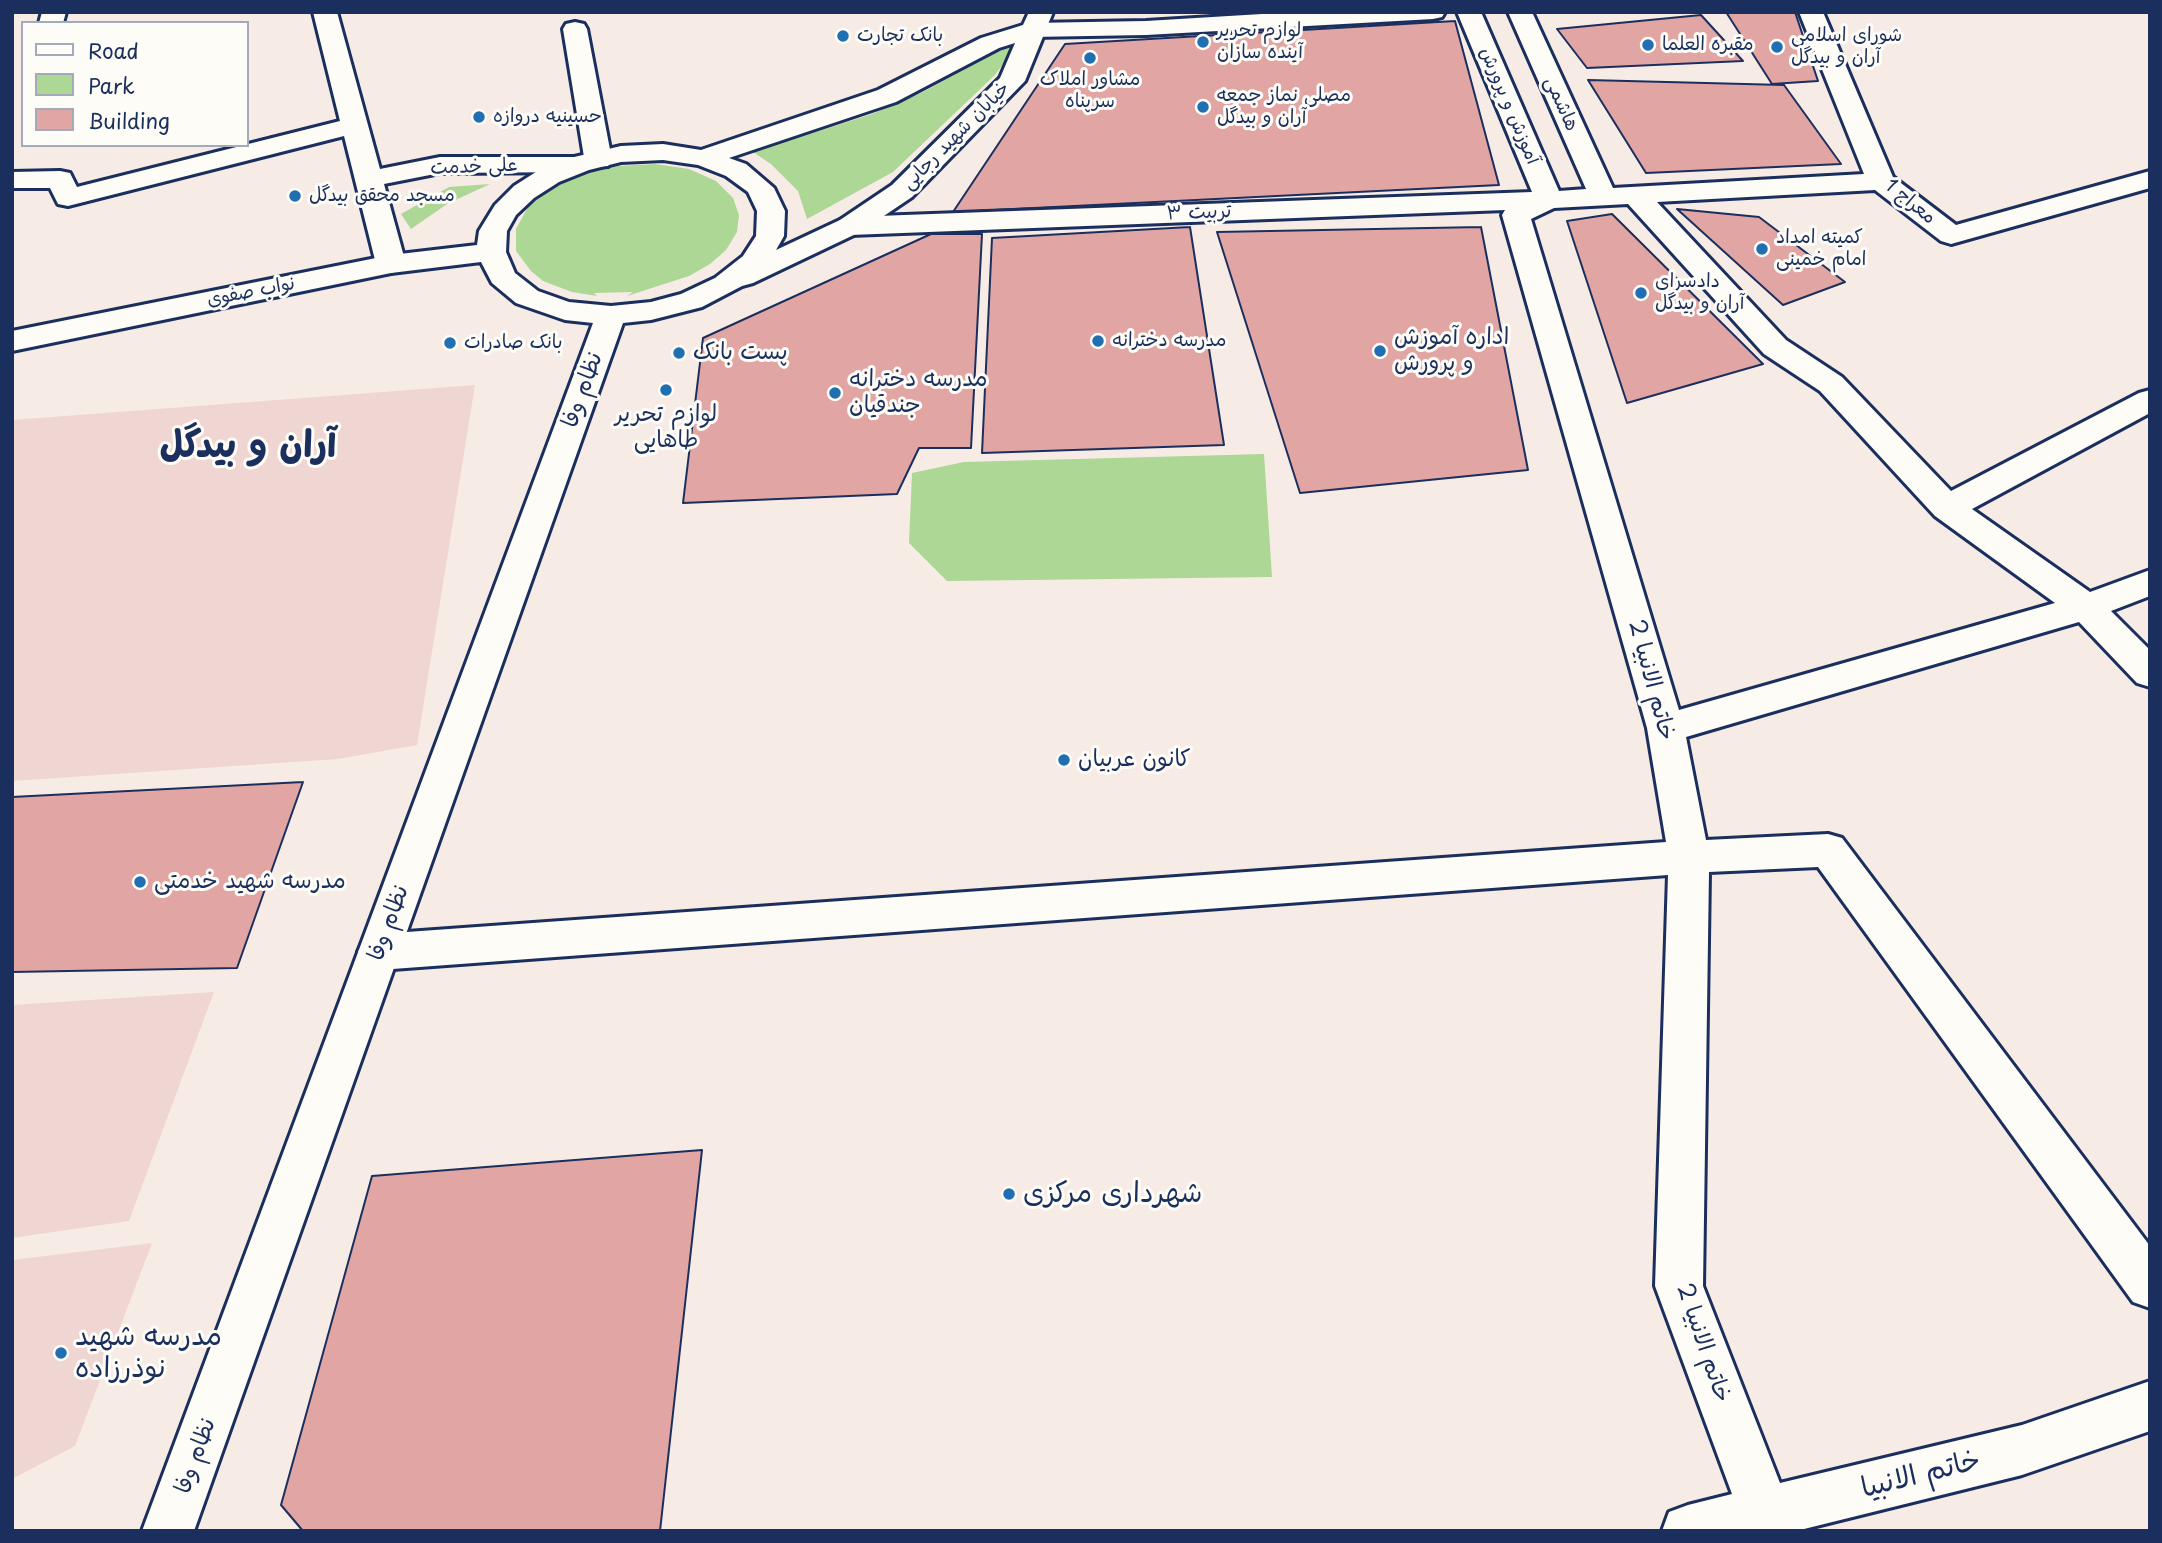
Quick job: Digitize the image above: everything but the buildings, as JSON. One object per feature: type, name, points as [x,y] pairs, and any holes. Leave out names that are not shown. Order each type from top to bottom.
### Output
[{"type":"street","points":[[325,12],[391,264]]},
{"type":"street","points":[[1036,21],[1146,28],[1433,12]]},
{"type":"street","name":"آموزش و پرورش","points":[[1469,12],[1549,200]]},
{"type":"street","name":"هاشمی","points":[[1520,12],[1619,196],[1775,348],[1831,384],[1947,508],[2086,607],[2150,673]]},
{"type":"street","name":"معراج 1","points":[[1811,12],[1881,181],[1951,235],[2150,179]]},
{"type":"street","name":"خیابان شهید رجایی","points":[[703,158],[887,96],[1036,21]]},
{"type":"street","name":"خیابان شهید رجایی","points":[[725,285],[850,226],[902,191],[1012,80],[1036,21]]},
{"type":"street","points":[[575,29],[589,162]]},
{"type":"street","points":[[12,180],[60,179],[68,198],[355,125]]},
{"type":"street","points":[[663,152],[703,158],[736,170],[760,188],[771,211],[770,236],[754,262],[725,285],[691,301],[652,311],[611,315],[565,311],[527,297],[502,277],[491,252],[493,231],[514,201],[549,176],[621,154],[663,152]]},
{"type":"street","name":"علی خدمت","points":[[369,179],[440,165],[589,162]]},
{"type":"street","name":"خاتم الانبیا 2","points":[[1766,1522],[1679,1286],[1689,857],[1666,728],[1516,215],[1549,200],[1881,181]]},
{"type":"street","name":"تربیت ۳","points":[[850,226],[1549,200]]},
{"type":"street","name":"نواب صفوی","points":[[12,341],[391,264],[491,252]]},
{"type":"street","name":"نظام وفا","points":[[168,1531],[611,315]]},
{"type":"street","points":[[1947,508],[2150,400]]},
{"type":"street","points":[[1666,728],[2086,607],[2150,582]]},
{"type":"street","points":[[379,952],[1689,857],[1828,850],[2150,1285]]},
{"type":"street","name":"خاتم الانبیا","points":[[1688,1531],[1766,1522],[2022,1450],[2150,1406]]},
{"type":"shaded area","points":[[475,385],[417,745],[338,759],[12,781],[12,420]]},
{"type":"shaded area","points":[[214,992],[129,1221],[12,1238],[12,1005]]},
{"type":"shaded area","name":"مدرسه شهید نوذرزاده","points":[[152,1243],[75,1446],[12,1479],[12,1260]]},
{"type":"green space","points":[[1021,39],[995,75],[893,172],[807,219],[798,191],[771,164],[753,152],[872,114],[923,92]]},
{"type":"green space","points":[[655,164],[689,169],[716,181],[733,198],[739,215],[737,232],[726,250],[710,264],[689,276],[627,296],[633,292],[594,293],[597,296],[572,292],[543,281],[531,271],[516,251],[516,229],[528,207],[551,188],[583,174],[618,166]]},
{"type":"green space","points":[[490,184],[447,204],[411,229],[401,214],[449,187]]},
{"type":"green space","points":[[1264,454],[1272,577],[947,581],[909,543],[912,473],[964,462]]},
{"type":"place","name":"بانک تجارت","points":[[843,36]]},
{"type":"place","name":"لوازم تحریر آینده سازان","points":[[1203,42]]},
{"type":"place","name":"مقبره العلما","points":[[1648,45]]},
{"type":"place","name":"شورای اسلامی آران و بیدگل","points":[[1777,47]]},
{"type":"place","name":"مشاور املاک سرپناه","points":[[1090,58]]},
{"type":"place","name":"مصلی نماز جمعه آران و بیدگل","points":[[1203,107]]},
{"type":"place","name":"حسینیه دروازه","points":[[479,117]]},
{"type":"place","name":"مسجد محقق بیدگل","points":[[295,196]]},
{"type":"place","name":"کمیته امداد امام خمینی","points":[[1762,249]]},
{"type":"place","name":"دادسرای آران و بیدگل","points":[[1641,293]]},
{"type":"place","name":"مدرسه دخترانه","points":[[1098,341]]},
{"type":"place","name":"بانک صادرات","points":[[450,343]]},
{"type":"place","name":"اداره آموزش و پرورش","points":[[1380,351]]},
{"type":"place","name":"پست بانک","points":[[679,353]]},
{"type":"place","name":"لوازم تحریر طاهایی","points":[[666,390]]},
{"type":"place","name":"مدرسه دخترانه جندقیان","points":[[835,393]]},
{"type":"place","name":"کانون عربیان","points":[[1064,760]]},
{"type":"place","name":"مدرسه شهید خدمتی","points":[[140,882]]},
{"type":"place","name":"شهرداری مرکزی","points":[[1009,1194]]},
{"type":"place","name":"مدرسه شهید نوذرزاده","points":[[61,1353]]},
{"type":"district","name":"آران و بیدگل","points":[[248,447]]}]
